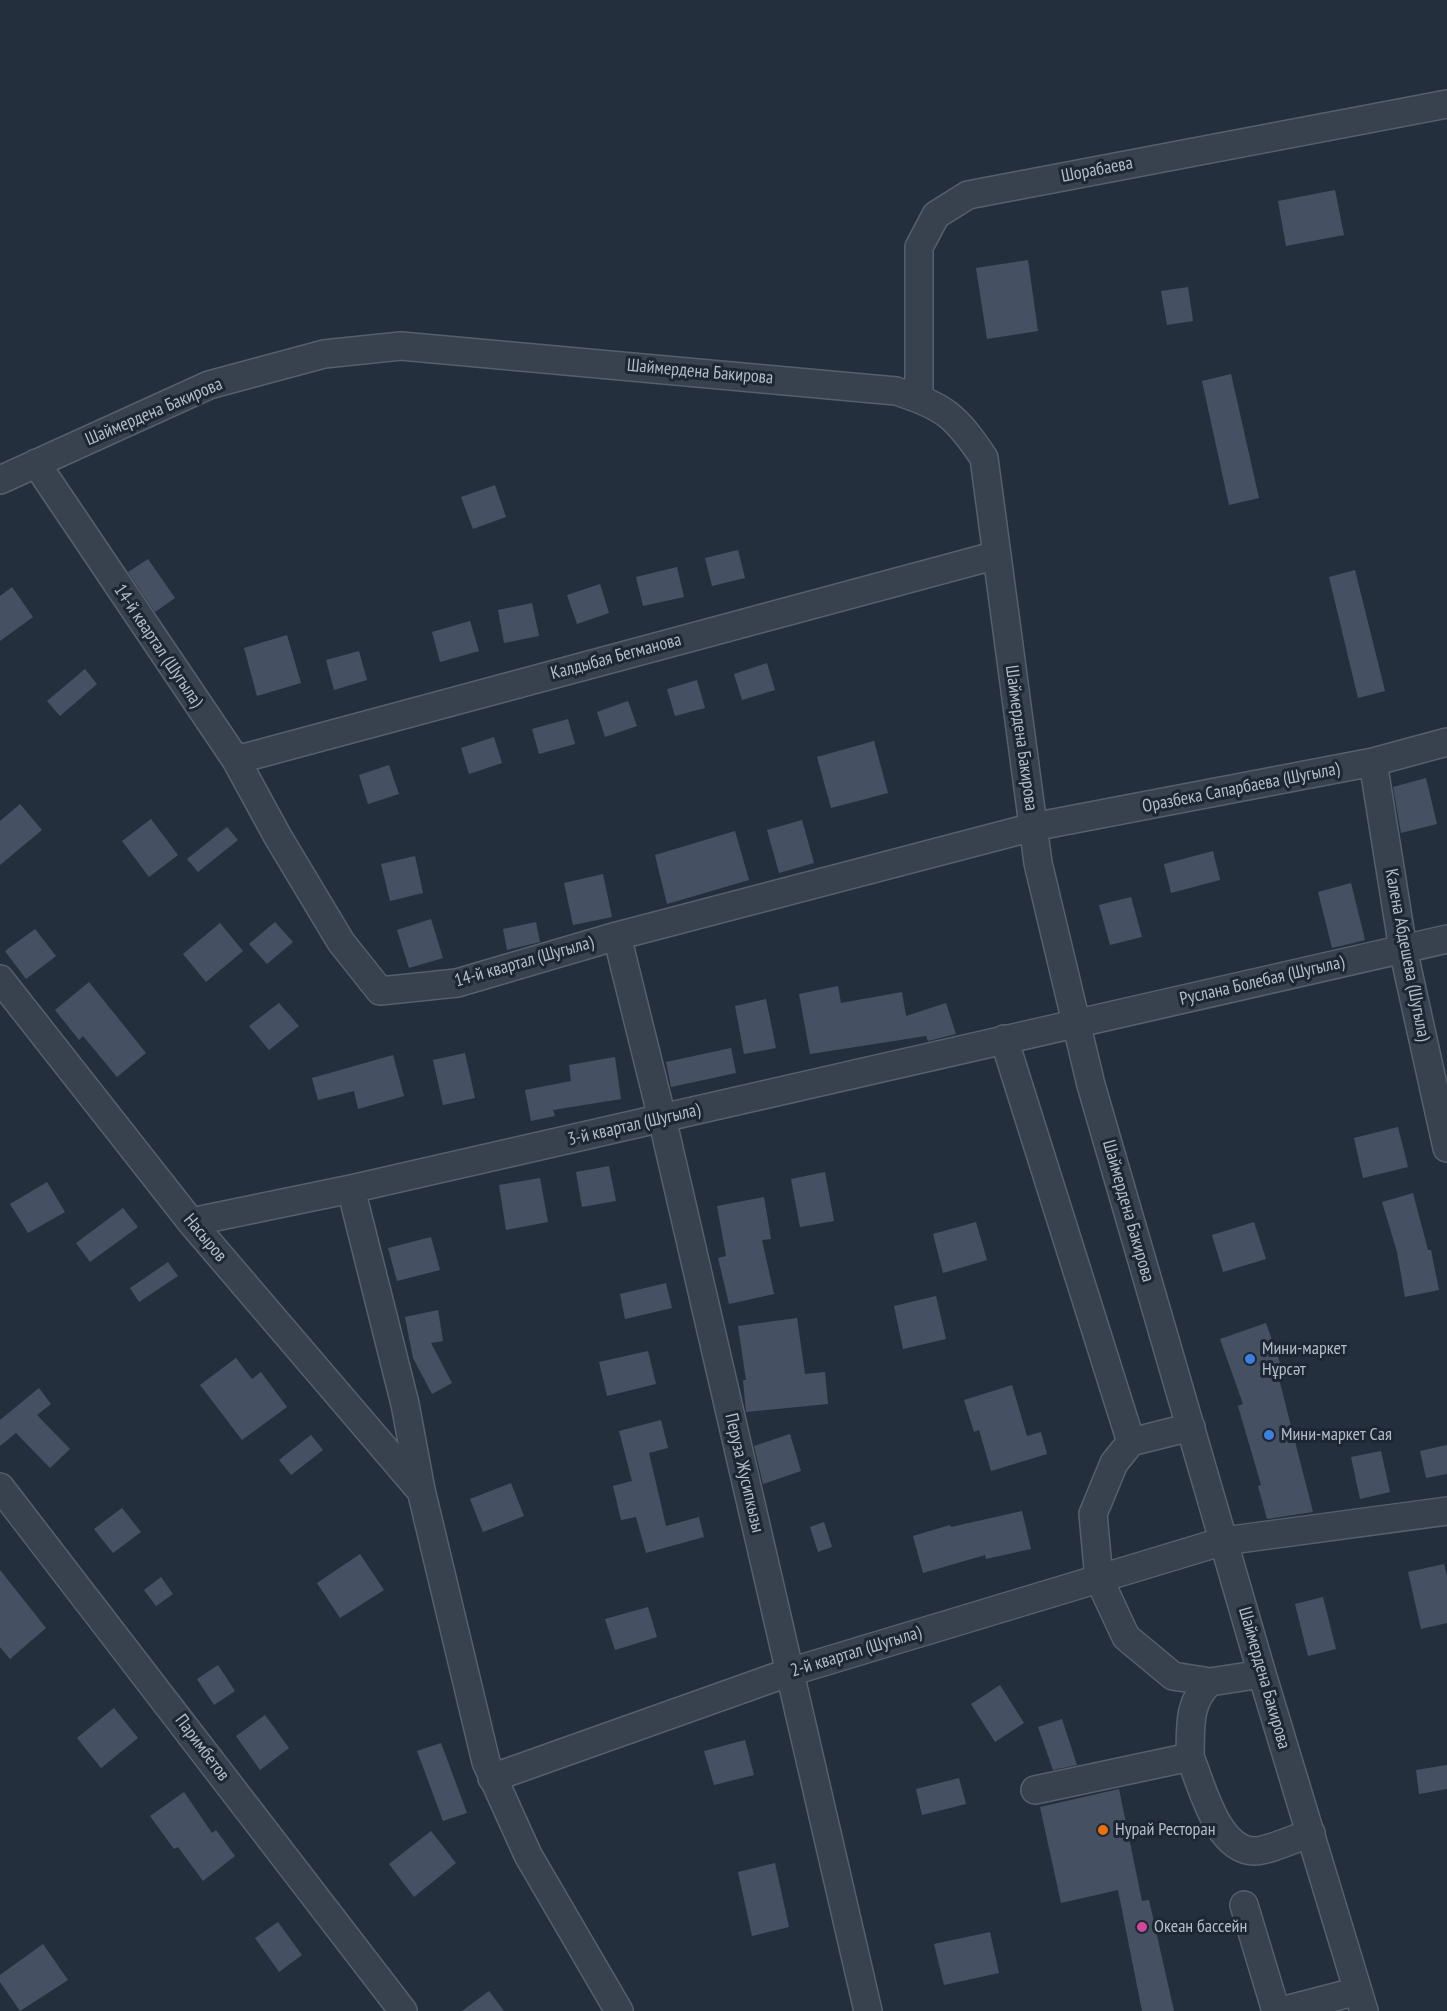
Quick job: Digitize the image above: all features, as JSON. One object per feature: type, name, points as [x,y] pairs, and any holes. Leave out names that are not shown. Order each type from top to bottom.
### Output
[{"type":"street","name":"Шорабаева","points":[[919,398],[919,247],[936,215],[968,195],[1447,104]]},
{"type":"street","name":"Шаймердена Бакирова","points":[[0,480],[208,385],[324,354],[401,346],[815,381],[896,391],[934,403],[965,430],[984,458],[1038,863],[1091,1085],[1262,1674],[1361,2001]]},
{"type":"street","name":"14-й квартал (Шугыла)","points":[[36,463],[236,760],[278,837],[341,942],[380,991],[457,983],[617,936],[1033,827]]},
{"type":"street","name":"Калдыбая Бегманова","points":[[236,760],[997,555]]},
{"type":"street","name":"Оразбека Сапарбаева (Шугыла)","points":[[1033,827],[1373,762],[1447,742]]},
{"type":"street","name":"Калена Абдешева (Шугыла)","points":[[1373,762],[1403,949],[1447,1148]]},
{"type":"street","name":"Перуза Жусипкызы","points":[[617,936],[663,1118],[868,2011]]},
{"type":"street","name":"Руслана Болебая (Шугыла)","points":[[1076,1023],[1447,939]]},
{"type":"street","name":"Насыров","points":[[0,979],[191,1222],[421,1490]]},
{"type":"street","name":"3-й квартал (Шугыла)","points":[[191,1222],[351,1189],[1076,1023]]},
{"type":"street","points":[[1004,1039],[1131,1442]]},
{"type":"street","points":[[351,1189],[405,1404],[421,1490],[483,1751],[492,1778],[528,1856],[619,2011]]},
{"type":"street","points":[[1191,1427],[1131,1442],[1114,1463],[1093,1514],[1099,1579],[1126,1636],[1173,1676],[1210,1682],[1262,1674]]},
{"type":"street","name":"Паримбетов","points":[[0,1487],[403,2011]]},
{"type":"street","name":"2-й квартал (Шугыла)","points":[[492,1778],[790,1672],[1224,1541],[1447,1511]]},
{"type":"street","points":[[1210,1682],[1198,1693],[1192,1707],[1190,1757],[1222,1833],[1234,1845],[1254,1851],[1311,1833]]},
{"type":"street","points":[[1035,1790],[1190,1757]]},
{"type":"street","points":[[1244,1905],[1276,2011]]},
{"type":"street","points":[[1281,2011],[1361,2001]]},
{"type":"building","points":[[1335,190],[1344,235],[1286,246],[1278,201]]},
{"type":"building","points":[[1028,260],[1038,331],[987,339],[976,268]]},
{"type":"building","points":[[1188,287],[1193,321],[1167,325],[1161,291]]},
{"type":"building","points":[[1231,374],[1259,498],[1229,505],[1202,381]]},
{"type":"building","points":[[495,485],[506,517],[473,529],[461,497]]},
{"type":"building","points":[[738,550],[745,578],[712,586],[705,558]]},
{"type":"building","points":[[148,559],[175,598],[155,612],[128,572]]},
{"type":"building","points":[[677,567],[684,597],[643,606],[636,577]]},
{"type":"building","points":[[1355,570],[1385,691],[1358,698],[1329,577]]},
{"type":"building","points":[[600,584],[609,613],[577,624],[567,595]]},
{"type":"building","points":[[12,587],[33,617],[0,641],[0,596]]},
{"type":"building","points":[[532,603],[539,636],[504,643],[498,610]]},
{"type":"building","points":[[470,621],[479,651],[440,662],[432,632]]},
{"type":"building","points":[[287,635],[301,683],[257,696],[244,648]]},
{"type":"building","points":[[359,651],[367,680],[334,690],[326,660]]},
{"type":"building","points":[[767,663],[775,690],[742,700],[734,674]]},
{"type":"building","points":[[85,669],[97,684],[60,716],[47,701]]},
{"type":"building","points":[[697,680],[705,708],[675,716],[667,689]]},
{"type":"building","points":[[628,701],[637,726],[605,737],[597,712]]},
{"type":"building","points":[[568,719],[575,744],[539,754],[532,729]]},
{"type":"building","points":[[494,737],[502,763],[469,774],[461,748]]},
{"type":"building","points":[[874,741],[888,793],[831,808],[817,757]]},
{"type":"building","points":[[389,765],[399,794],[368,804],[359,775]]},
{"type":"building","points":[[1426,778],[1437,824],[1401,833],[1393,787]]},
{"type":"building","points":[[20,804],[42,830],[0,865],[0,821]]},
{"type":"building","points":[[151,819],[178,855],[149,877],[122,841]]},
{"type":"building","points":[[802,820],[814,863],[779,873],[767,830]]},
{"type":"building","points":[[227,827],[238,840],[198,872],[187,859]]},
{"type":"building","points":[[735,831],[749,880],[667,904],[655,855]]},
{"type":"building","points":[[1213,851],[1220,880],[1171,893],[1164,864]]},
{"type":"building","points":[[415,856],[423,893],[390,901],[381,864]]},
{"type":"building","points":[[603,874],[612,917],[573,925],[564,883]]},
{"type":"building","points":[[1351,883],[1365,940],[1332,948],[1318,892]]},
{"type":"building","points":[[1131,897],[1142,937],[1110,945],[1099,905]]},
{"type":"building","points":[[431,919],[443,958],[409,968],[397,930]]},
{"type":"building","points":[[275,922],[293,942],[267,964],[249,944]]},
{"type":"building","points":[[536,922],[540,942],[507,950],[503,929]]},
{"type":"building","points":[[220,923],[243,951],[206,982],[183,954]]},
{"type":"building","points":[[35,929],[56,956],[26,979],[5,951]]},
{"type":"building","points":[[89,982],[146,1053],[117,1077],[83,1036],[79,1040],[55,1010]]},
{"type":"building","points":[[838,986],[841,1003],[902,992],[906,1016],[946,1003],[956,1034],[928,1041],[926,1036],[810,1054],[799,994]]},
{"type":"building","points":[[766,999],[776,1048],[744,1054],[735,1006]]},
{"type":"building","points":[[279,1003],[299,1026],[269,1050],[249,1026]]},
{"type":"building","points":[[731,1048],[736,1073],[671,1087],[666,1062]]},
{"type":"building","points":[[465,1053],[475,1098],[443,1105],[433,1060]]},
{"type":"building","points":[[393,1055],[404,1096],[358,1109],[354,1091],[318,1100],[312,1078]]},
{"type":"building","points":[[615,1057],[621,1099],[553,1110],[555,1116],[531,1121],[525,1090],[571,1081],[569,1065]]},
{"type":"building","points":[[1398,1127],[1408,1167],[1363,1178],[1354,1138]]},
{"type":"building","points":[[609,1166],[616,1201],[582,1207],[576,1172]]},
{"type":"building","points":[[825,1172],[834,1221],[800,1227],[791,1179]]},
{"type":"building","points":[[540,1178],[548,1222],[506,1230],[499,1185]]},
{"type":"building","points":[[47,1182],[65,1212],[28,1233],[10,1204]]},
{"type":"building","points":[[1413,1193],[1428,1250],[1431,1250],[1439,1290],[1405,1297],[1397,1252],[1382,1202]]},
{"type":"building","points":[[764,1197],[771,1239],[762,1240],[774,1294],[729,1304],[718,1258],[726,1256],[717,1206]]},
{"type":"building","points":[[123,1208],[138,1227],[90,1262],[76,1243]]},
{"type":"building","points":[[976,1222],[987,1260],[943,1273],[933,1234]]},
{"type":"building","points":[[1254,1222],[1266,1259],[1223,1272],[1212,1235]]},
{"type":"building","points":[[431,1237],[440,1270],[397,1281],[388,1248]]},
{"type":"building","points":[[168,1262],[178,1276],[139,1302],[130,1288]]},
{"type":"building","points":[[666,1283],[672,1308],[625,1319],[620,1294]]},
{"type":"building","points":[[936,1296],[946,1339],[903,1349],[894,1306]]},
{"type":"building","points":[[438,1310],[443,1341],[431,1343],[452,1383],[432,1394],[413,1358],[405,1317]]},
{"type":"building","points":[[797,1318],[805,1374],[825,1372],[828,1404],[746,1412],[743,1380],[746,1380],[738,1326]]},
{"type":"building","points":[[1266,1323],[1285,1377],[1279,1379],[1313,1512],[1267,1519],[1258,1486],[1261,1485],[1238,1406],[1243,1404],[1220,1339]]},
{"type":"building","points":[[648,1351],[656,1384],[607,1396],[599,1362]]},
{"type":"building","points":[[236,1358],[252,1379],[261,1372],[287,1407],[242,1440],[200,1385]]},
{"type":"building","points":[[1012,1385],[1027,1436],[1041,1432],[1047,1454],[991,1471],[979,1430],[974,1432],[964,1400]]},
{"type":"building","points":[[39,1388],[51,1404],[37,1415],[70,1449],[50,1468],[16,1433],[0,1446],[0,1420]]},
{"type":"building","points":[[661,1420],[668,1448],[649,1453],[666,1526],[699,1517],[704,1537],[646,1553],[636,1517],[621,1520],[613,1486],[632,1481],[619,1431]]},
{"type":"building","points":[[790,1434],[801,1471],[763,1484],[754,1446]]},
{"type":"building","points":[[311,1435],[323,1450],[291,1475],[279,1460]]},
{"type":"building","points":[[1447,1445],[1447,1474],[1426,1478],[1420,1451]]},
{"type":"building","points":[[1381,1451],[1390,1492],[1360,1499],[1351,1457]]},
{"type":"building","points":[[511,1483],[524,1516],[483,1532],[470,1499]]},
{"type":"building","points":[[122,1508],[141,1532],[113,1553],[94,1529]]},
{"type":"building","points":[[1022,1511],[1031,1549],[986,1559],[985,1555],[923,1573],[913,1536],[950,1525],[951,1527]]},
{"type":"building","points":[[824,1522],[832,1547],[818,1552],[810,1527]]},
{"type":"building","points":[[360,1554],[384,1590],[340,1618],[317,1583]]},
{"type":"building","points":[[1444,1564],[1447,1576],[1447,1623],[1421,1629],[1408,1572]]},
{"type":"building","points":[[0,1570],[46,1628],[10,1659],[0,1647]]},
{"type":"building","points":[[161,1577],[173,1594],[156,1606],[144,1590]]},
{"type":"building","points":[[1323,1597],[1336,1649],[1308,1656],[1295,1604]]},
{"type":"building","points":[[648,1607],[657,1637],[615,1650],[605,1619]]},
{"type":"building","points":[[218,1665],[235,1691],[214,1705],[197,1679]]},
{"type":"building","points":[[1000,1685],[1024,1723],[995,1742],[971,1704]]},
{"type":"building","points":[[114,1708],[138,1738],[101,1768],[77,1738]]},
{"type":"building","points":[[265,1715],[289,1748],[260,1770],[236,1736]]},
{"type":"building","points":[[1062,1719],[1077,1765],[1053,1770],[1038,1727]]},
{"type":"building","points":[[745,1740],[754,1775],[714,1785],[704,1751]]},
{"type":"building","points":[[441,1743],[467,1813],[443,1821],[417,1751]]},
{"type":"building","points":[[1447,1765],[1447,1789],[1419,1794],[1416,1770]]},
{"type":"building","points":[[959,1778],[966,1804],[922,1815],[916,1789]]},
{"type":"building","points":[[1119,1789],[1142,1901],[1149,1900],[1174,2011],[1142,2011],[1118,1890],[1061,1903],[1040,1807]]},
{"type":"building","points":[[184,1792],[212,1833],[216,1830],[235,1856],[203,1881],[178,1847],[174,1849],[150,1816]]},
{"type":"building","points":[[431,1831],[456,1863],[414,1897],[389,1864]]},
{"type":"building","points":[[775,1863],[789,1927],[752,1936],[738,1872]]},
{"type":"building","points":[[278,1922],[302,1955],[279,1972],[255,1938]]},
{"type":"building","points":[[990,1932],[999,1973],[944,1985],[934,1944]]},
{"type":"building","points":[[43,1944],[68,1980],[20,2011],[0,1982],[0,1975]]},
{"type":"building","points":[[489,1991],[504,2011],[462,2011]]},
{"type":"place","name":"Мини-маркет Нұрсәт","points":[[1250,1359]]},
{"type":"place","name":"Мини-маркет Сая","points":[[1269,1435]]},
{"type":"place","name":"Нурай Ресторан","points":[[1103,1830]]},
{"type":"place","name":"Океан бассейн","points":[[1142,1927]]}]
